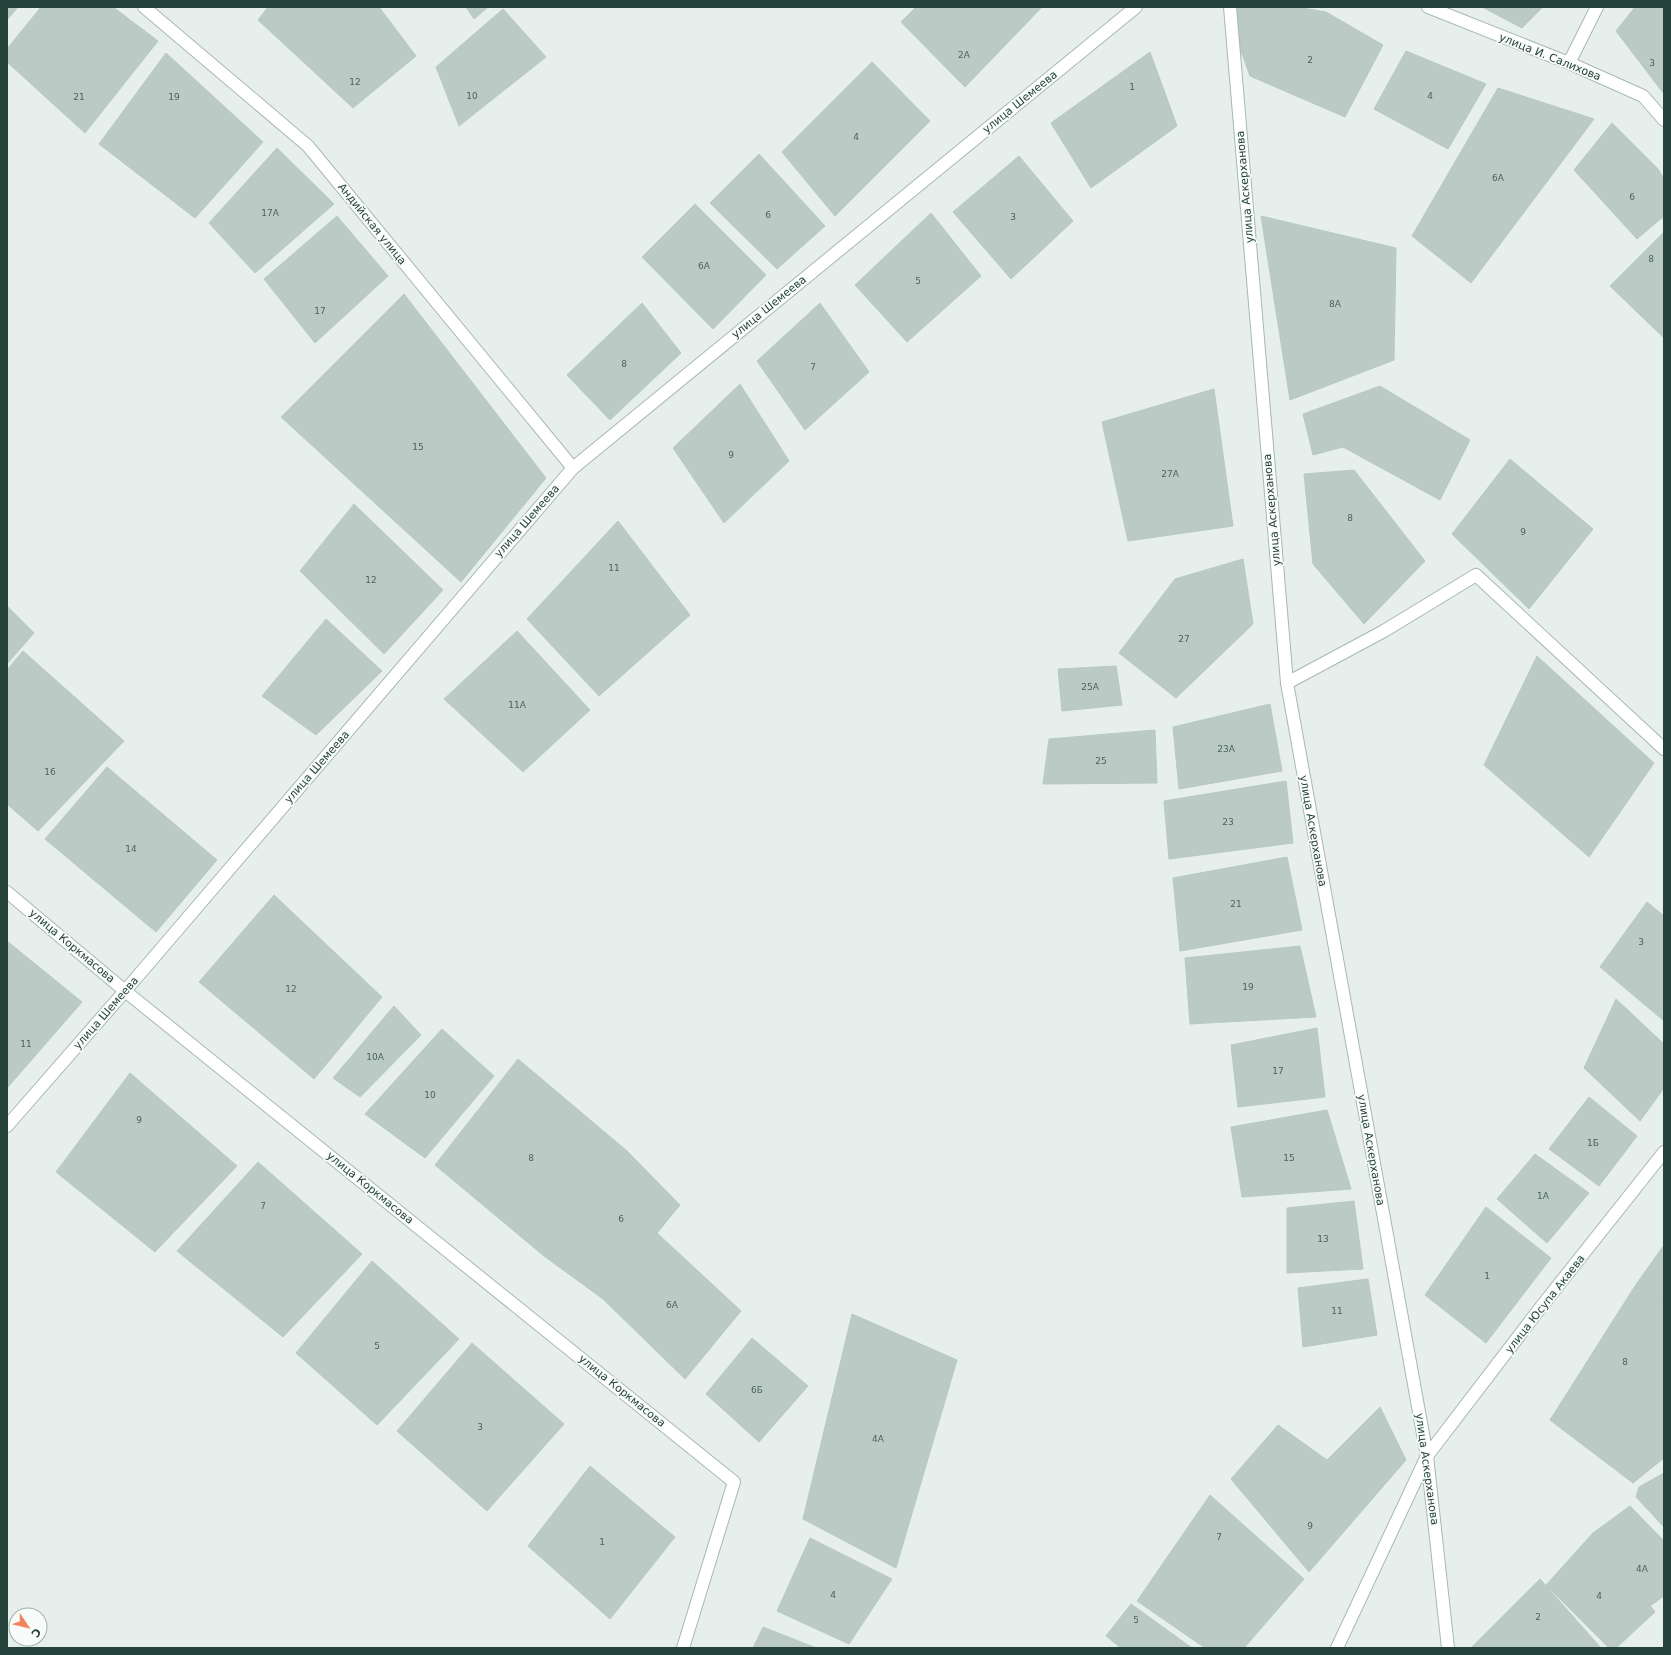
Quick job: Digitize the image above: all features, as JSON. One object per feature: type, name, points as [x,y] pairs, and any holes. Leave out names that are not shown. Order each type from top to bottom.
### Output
[{"type":"street","name":"Андийская улица","points":[[144,7],[308,146],[573,468]]},
{"type":"street","name":"улица Шемеева","points":[[7,1126],[125,991],[573,468],[1136,7]]},
{"type":"street","name":"улица Аскерханова","points":[[1230,7],[1286,683],[1427,1456],[1448,1648]]},
{"type":"street","name":"улица И. Салихова","points":[[1428,7],[1569,63],[1643,96],[1664,120]]},
{"type":"street","points":[[1569,63],[1597,7]]},
{"type":"street","points":[[1286,683],[1384,631],[1476,575],[1664,749]]},
{"type":"street","name":"улица Коркмасова","points":[[7,892],[125,991],[734,1482],[683,1648]]},
{"type":"street","name":"улица Юсупа Акаева","points":[[1337,1648],[1427,1456],[1541,1307],[1664,1152]]},
{"type":"building","points":[[7,7],[18,7],[7,20]]},
{"type":"building","points":[[41,7],[113,7],[158,41],[85,133],[7,62],[7,49]]},
{"type":"building","points":[[268,7],[379,7],[416,56],[353,108],[258,20]]},
{"type":"building","points":[[466,7],[488,7],[474,19]]},
{"type":"building","points":[[916,7],[1042,7],[965,87],[901,22]]},
{"type":"building","points":[[1236,7],[1297,7],[1326,12],[1383,45],[1345,117],[1250,76],[1232,26]]},
{"type":"building","points":[[1482,7],[1543,7],[1522,28]]},
{"type":"building","points":[[1635,7],[1664,7],[1664,94],[1616,31]]},
{"type":"building","points":[[503,9],[546,57],[459,126],[436,67]]},
{"type":"building","points":[[1406,51],[1486,84],[1448,149],[1374,109]]},
{"type":"building","points":[[1150,52],[1177,126],[1091,188],[1051,123]]},
{"type":"building","points":[[166,53],[263,142],[195,218],[99,144]]},
{"type":"building","points":[[872,62],[930,121],[835,216],[782,152]]},
{"type":"building","points":[[1498,88],[1594,119],[1471,283],[1412,236]]},
{"type":"building","points":[[1612,123],[1658,169],[1664,179],[1664,216],[1637,239],[1574,170]]},
{"type":"building","points":[[277,148],[334,204],[255,273],[209,223]]},
{"type":"building","points":[[759,154],[825,226],[777,269],[710,203]]},
{"type":"building","points":[[1019,156],[1073,221],[1011,279],[953,212]]},
{"type":"building","points":[[695,204],[766,275],[713,329],[642,257]]},
{"type":"building","points":[[931,213],[981,276],[907,342],[855,285]]},
{"type":"building","points":[[337,216],[388,276],[315,343],[264,279]]},
{"type":"building","points":[[1261,216],[1396,248],[1394,360],[1290,400]]},
{"type":"building","points":[[1664,232],[1664,338],[1610,286]]},
{"type":"building","points":[[404,294],[546,478],[461,582],[281,417]]},
{"type":"building","points":[[642,303],[681,353],[610,420],[567,375]]},
{"type":"building","points":[[820,303],[869,372],[805,430],[757,361]]},
{"type":"building","points":[[740,384],[789,461],[724,523],[673,448]]},
{"type":"building","points":[[1380,386],[1470,440],[1440,500],[1343,447],[1313,455],[1303,414]]},
{"type":"building","points":[[1214,389],[1233,526],[1128,541],[1102,422]]},
{"type":"building","points":[[1510,459],[1593,529],[1529,609],[1452,534]]},
{"type":"building","points":[[1354,470],[1425,561],[1364,624],[1313,564],[1304,474]]},
{"type":"building","points":[[354,504],[443,590],[384,654],[300,571]]},
{"type":"building","points":[[618,521],[690,615],[599,696],[527,619]]},
{"type":"building","points":[[1243,559],[1253,624],[1176,698],[1119,653],[1175,579]]},
{"type":"building","points":[[7,606],[34,633],[7,664]]},
{"type":"building","points":[[326,619],[382,671],[316,735],[262,696]]},
{"type":"building","points":[[517,631],[590,710],[523,772],[444,699]]},
{"type":"building","points":[[23,651],[124,741],[38,831],[7,804],[7,670]]},
{"type":"building","points":[[1537,656],[1654,763],[1589,857],[1484,765]]},
{"type":"building","points":[[1116,666],[1122,705],[1062,711],[1058,669]]},
{"type":"building","points":[[1270,704],[1282,771],[1179,789],[1173,727]]},
{"type":"building","points":[[1155,730],[1157,783],[1043,784],[1049,739]]},
{"type":"building","points":[[107,767],[217,860],[156,932],[45,839]]},
{"type":"building","points":[[1286,781],[1293,843],[1169,859],[1164,801]]},
{"type":"building","points":[[1287,857],[1302,930],[1180,951],[1173,878]]},
{"type":"building","points":[[274,895],[382,997],[314,1079],[199,982]]},
{"type":"building","points":[[1647,902],[1664,916],[1664,1021],[1600,967]]},
{"type":"building","points":[[7,941],[82,1002],[8,1087],[7,1086]]},
{"type":"building","points":[[1300,946],[1316,1017],[1190,1024],[1185,958]]},
{"type":"building","points":[[1616,999],[1664,1044],[1664,1088],[1640,1121],[1584,1068]]},
{"type":"building","points":[[394,1006],[421,1035],[360,1097],[333,1078]]},
{"type":"building","points":[[1317,1028],[1325,1097],[1238,1107],[1231,1045]]},
{"type":"building","points":[[442,1029],[494,1076],[425,1158],[365,1114]]},
{"type":"building","points":[[518,1059],[627,1151],[544,1256],[435,1165]]},
{"type":"building","points":[[130,1073],[237,1166],[155,1252],[56,1172]]},
{"type":"building","points":[[1589,1097],[1637,1136],[1599,1186],[1549,1149]]},
{"type":"building","points":[[1327,1110],[1351,1189],[1242,1197],[1231,1127]]},
{"type":"building","points":[[627,1151],[680,1205],[603,1299],[544,1256]]},
{"type":"building","points":[[1535,1154],[1589,1193],[1547,1243],[1497,1199]]},
{"type":"building","points":[[258,1162],[362,1254],[283,1337],[177,1251]]},
{"type":"building","points":[[1354,1201],[1363,1269],[1287,1273],[1287,1208]]},
{"type":"building","points":[[1486,1207],[1551,1258],[1486,1343],[1425,1295]]},
{"type":"building","points":[[657,1233],[741,1311],[685,1379],[603,1299]]},
{"type":"building","points":[[1664,1245],[1664,1304],[1635,1286]]},
{"type":"building","points":[[372,1261],[459,1339],[377,1425],[296,1353]]},
{"type":"building","points":[[1368,1279],[1377,1335],[1303,1347],[1298,1288]]},
{"type":"building","points":[[1635,1286],[1664,1304],[1664,1458],[1633,1483],[1550,1420]]},
{"type":"building","points":[[852,1314],[957,1360],[896,1568],[803,1519]]},
{"type":"building","points":[[752,1338],[808,1386],[759,1442],[706,1394]]},
{"type":"building","points":[[472,1343],[564,1424],[487,1511],[397,1431]]},
{"type":"building","points":[[1380,1407],[1406,1460],[1309,1572],[1231,1479],[1278,1425],[1327,1460]]},
{"type":"building","points":[[590,1466],[675,1537],[610,1619],[528,1546]]},
{"type":"building","points":[[1664,1473],[1664,1527],[1636,1497],[1639,1487]]},
{"type":"building","points":[[1210,1495],[1304,1579],[1244,1648],[1205,1648],[1137,1601]]},
{"type":"building","points":[[1630,1506],[1664,1541],[1664,1596],[1650,1606],[1593,1533]]},
{"type":"building","points":[[1593,1533],[1655,1612],[1616,1648],[1609,1648],[1546,1585]]},
{"type":"building","points":[[810,1538],[892,1579],[849,1644],[777,1611]]},
{"type":"building","points":[[1540,1579],[1601,1648],[1471,1648]]},
{"type":"building","points":[[1131,1604],[1192,1648],[1121,1648],[1106,1636]]},
{"type":"building","points":[[763,1627],[816,1648],[753,1648]]}]
